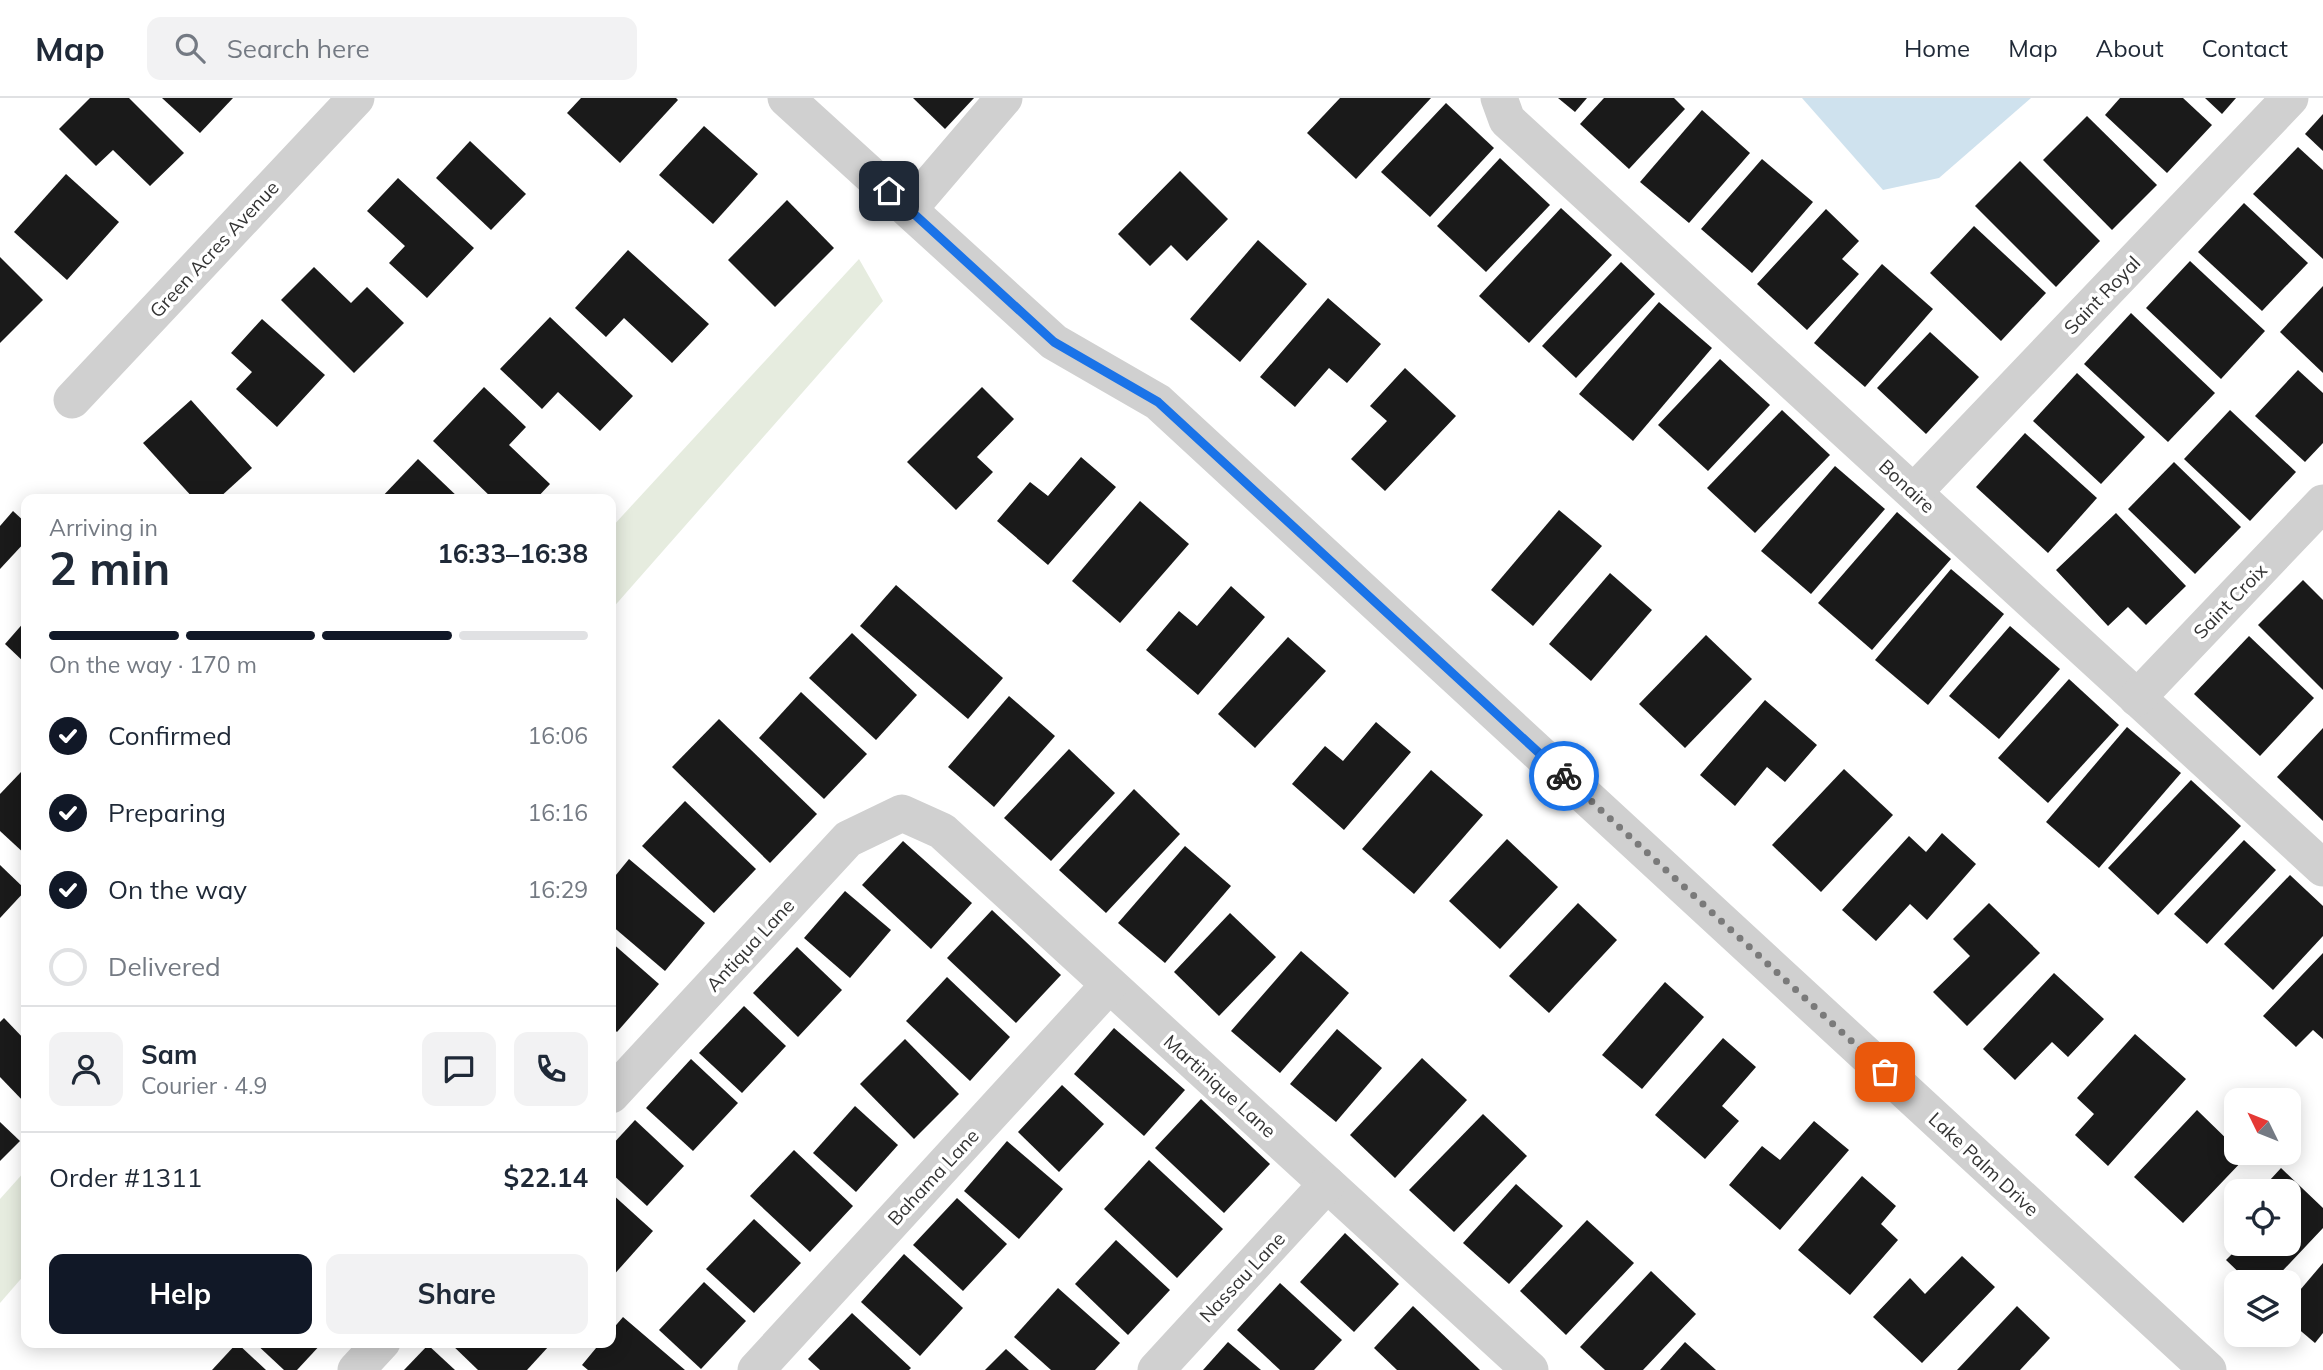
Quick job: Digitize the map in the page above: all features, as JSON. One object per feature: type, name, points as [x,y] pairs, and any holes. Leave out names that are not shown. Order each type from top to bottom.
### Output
[{"type":"street","name":"Green Acres Avenue","points":[[72,400],[356,98]]},
{"type":"street","name":"Lake Palm Drive","points":[[786,98],[1054,342],[1158,402],[2208,1370]]},
{"type":"street","points":[[909,209],[1004,98]]},
{"type":"street","name":"Bonaire","points":[[1499,98],[1507,120],[2323,868]]},
{"type":"street","name":"Saint Royal","points":[[1914,492],[2290,98]]},
{"type":"street","name":"Saint Croix","points":[[2137,698],[2323,503]]},
{"type":"street","name":"Martinique Lane","points":[[902,813],[942,831],[1530,1370]]},
{"type":"street","name":"Antiqua Lane","points":[[616,1090],[848,839],[902,813]]},
{"type":"street","name":"Bahama Lane","points":[[756,1370],[1109,985]]},
{"type":"street","name":"Nassau Lane","points":[[1156,1370],[1327,1184]]},
{"type":"street","points":[[356,1370],[376,1348]]},
{"type":"shaded area","points":[[859,259],[883,301],[616,604],[616,523]]},
{"type":"shaded area","points":[[21,1176],[21,1279],[0,1303],[0,1199]]},
{"type":"water","points":[[1802,98],[2031,98],[1939,178],[1883,190]]},
{"type":"building","points":[[90,98],[129,98],[184,153],[150,186],[113,150],[96,166],[59,129]]},
{"type":"building","points":[[162,98],[233,98],[200,133]]},
{"type":"building","points":[[581,98],[678,100],[620,163],[567,113]]},
{"type":"building","points":[[913,98],[974,98],[945,129]]},
{"type":"building","points":[[1340,98],[1431,98],[1356,179],[1307,133]]},
{"type":"building","points":[[1558,98],[1587,98],[1575,112]]},
{"type":"building","points":[[1604,98],[1674,98],[1685,109],[1629,169],[1580,124]]},
{"type":"building","points":[[2120,98],[2183,98],[2212,125],[2167,173],[2105,115]]},
{"type":"building","points":[[2205,98],[2236,98],[2222,114]]},
{"type":"building","points":[[1446,103],[1494,148],[1430,217],[1381,172]]},
{"type":"building","points":[[1702,110],[1750,153],[1689,223],[1640,182]]},
{"type":"building","points":[[2323,114],[2323,151],[2305,134]]},
{"type":"building","points":[[2087,116],[2157,185],[2112,230],[2043,160]]},
{"type":"building","points":[[704,126],[758,174],[713,224],[659,175]]},
{"type":"building","points":[[470,141],[526,194],[491,230],[436,178]]},
{"type":"building","points":[[2298,147],[2323,170],[2323,259],[2253,194]]},
{"type":"building","points":[[1500,158],[1550,205],[1486,272],[1437,226]]},
{"type":"building","points":[[1762,159],[1813,202],[1752,273],[1701,229]]},
{"type":"building","points":[[2020,161],[2100,241],[2056,287],[1975,206]]},
{"type":"building","points":[[1180,171],[1228,219],[1187,261],[1171,245],[1150,266],[1118,234]]},
{"type":"building","points":[[66,174],[119,222],[67,280],[14,232]]},
{"type":"building","points":[[398,178],[474,248],[427,298],[389,263],[405,246],[367,211]]},
{"type":"building","points":[[787,200],[834,248],[775,307],[728,260]]},
{"type":"building","points":[[2244,203],[2308,263],[2262,311],[2198,252]]},
{"type":"building","points":[[1561,208],[1612,255],[1529,343],[1479,296]]},
{"type":"building","points":[[1826,209],[1859,241],[1842,259],[1859,274],[1807,330],[1757,284]]},
{"type":"building","points":[[1974,226],[2046,293],[2001,341],[1930,273]]},
{"type":"building","points":[[1258,240],[1307,284],[1240,362],[1190,319]]},
{"type":"building","points":[[628,250],[709,324],[672,363],[624,318],[606,337],[575,308]]},
{"type":"building","points":[[0,257],[43,300],[0,343]]},
{"type":"building","points":[[2190,261],[2265,331],[2221,379],[2146,308]]},
{"type":"building","points":[[1621,262],[1655,294],[1576,378],[1542,346]]},
{"type":"building","points":[[1882,264],[1933,309],[1865,387],[1814,343]]},
{"type":"building","points":[[314,267],[351,303],[367,287],[404,323],[354,373],[281,300]]},
{"type":"building","points":[[2323,286],[2323,373],[2280,332]]},
{"type":"building","points":[[1328,298],[1381,344],[1347,383],[1329,368],[1295,407],[1260,377]]},
{"type":"building","points":[[1659,302],[1712,348],[1633,441],[1579,394]]},
{"type":"building","points":[[2131,313],[2215,393],[2168,442],[2084,364]]},
{"type":"building","points":[[550,317],[633,396],[600,431],[558,392],[542,409],[500,369]]},
{"type":"building","points":[[262,319],[325,375],[277,427],[236,389],[252,372],[231,353]]},
{"type":"building","points":[[1930,332],[1979,377],[1926,434],[1877,388]]},
{"type":"building","points":[[1720,359],[1770,405],[1708,471],[1658,425]]},
{"type":"building","points":[[1405,368],[1456,416],[1385,491],[1351,459],[1387,421],[1370,406]]},
{"type":"building","points":[[2298,370],[2323,393],[2323,443],[2305,462],[2255,416]]},
{"type":"building","points":[[2077,373],[2145,437],[2101,484],[2033,421]]},
{"type":"building","points":[[484,387],[526,427],[509,445],[550,484],[541,494],[488,494],[433,441]]},
{"type":"building","points":[[982,387],[1014,419],[977,457],[993,472],[956,510],[907,462]]},
{"type":"building","points":[[191,400],[252,468],[223,494],[189,494],[143,443]]},
{"type":"building","points":[[1782,410],[1830,455],[1755,533],[1707,488]]},
{"type":"building","points":[[2230,410],[2296,472],[2250,521],[2184,459]]},
{"type":"building","points":[[2025,433],[2097,498],[2048,553],[1976,487]]},
{"type":"building","points":[[1081,457],[1116,487],[1048,565],[997,521],[1030,482],[1048,496]]},
{"type":"building","points":[[418,459],[455,494],[385,494]]},
{"type":"building","points":[[2174,462],[2241,527],[2195,574],[2128,509]]},
{"type":"building","points":[[1835,466],[1885,509],[1811,594],[1761,551]]},
{"type":"building","points":[[1140,501],[1189,544],[1120,623],[1072,581]]},
{"type":"building","points":[[1559,510],[1602,546],[1533,626],[1491,590]]},
{"type":"building","points":[[13,511],[21,518],[21,546],[0,569],[0,526]]},
{"type":"building","points":[[1897,512],[1951,559],[1872,650],[1818,603]]},
{"type":"building","points":[[2116,513],[2186,586],[2146,625],[2128,607],[2108,626],[2056,570]]},
{"type":"building","points":[[1951,569],[2004,614],[1928,705],[1875,660]]},
{"type":"building","points":[[1610,573],[1652,610],[1591,681],[1549,644]]},
{"type":"building","points":[[2303,580],[2323,600],[2323,690],[2258,625]]},
{"type":"building","points":[[896,585],[1003,678],[968,719],[860,626]]},
{"type":"building","points":[[1231,586],[1265,617],[1198,695],[1146,650],[1179,611],[1197,626]]},
{"type":"building","points":[[21,626],[21,659],[5,644]]},
{"type":"building","points":[[2010,626],[2060,669],[1999,739],[1949,696]]},
{"type":"building","points":[[852,633],[917,695],[876,740],[809,678]]},
{"type":"building","points":[[1706,635],[1752,679],[1685,748],[1639,704]]},
{"type":"building","points":[[2249,636],[2314,698],[2260,756],[2194,694]]},
{"type":"building","points":[[1288,637],[1326,671],[1255,748],[1218,714]]},
{"type":"building","points":[[2069,679],[2119,725],[2048,803],[1998,758]]},
{"type":"building","points":[[801,692],[867,754],[824,799],[759,738]]},
{"type":"building","points":[[1009,696],[1055,736],[994,807],[948,767]]},
{"type":"building","points":[[1765,700],[1817,745],[1785,782],[1767,767],[1735,806],[1700,775]]},
{"type":"building","points":[[719,719],[817,814],[770,863],[672,767]]},
{"type":"building","points":[[1376,722],[1411,752],[1344,830],[1292,784],[1325,746],[1343,761]]},
{"type":"building","points":[[2127,727],[2181,773],[2099,868],[2046,822]]},
{"type":"building","points":[[2323,728],[2323,821],[2277,777]]},
{"type":"building","points":[[1069,749],[1115,793],[1051,861],[1004,818]]},
{"type":"building","points":[[1844,769],[1893,815],[1821,892],[1772,845]]},
{"type":"building","points":[[1431,770],[1483,815],[1414,894],[1362,849]]},
{"type":"building","points":[[21,772],[21,850],[0,831],[0,794]]},
{"type":"building","points":[[2191,780],[2241,826],[2158,915],[2108,868]]},
{"type":"building","points":[[1134,789],[1180,834],[1106,913],[1059,870]]},
{"type":"building","points":[[685,801],[756,869],[714,913],[642,846]]},
{"type":"building","points":[[1942,833],[1976,864],[1927,920],[1910,904],[1876,941],[1842,910],[1909,836],[1926,852]]},
{"type":"building","points":[[1507,839],[1558,887],[1500,949],[1449,901]]},
{"type":"building","points":[[2244,840],[2276,870],[2207,944],[2174,914]]},
{"type":"building","points":[[903,841],[972,903],[931,949],[862,885]]},
{"type":"building","points":[[1185,846],[1231,886],[1165,963],[1118,923]]},
{"type":"building","points":[[629,859],[705,923],[665,971],[616,929],[616,875]]},
{"type":"building","points":[[0,865],[21,885],[21,895],[0,918]]},
{"type":"building","points":[[2290,875],[2323,906],[2323,936],[2273,990],[2224,944]]},
{"type":"building","points":[[845,891],[891,930],[850,978],[804,938]]},
{"type":"building","points":[[1578,903],[1617,940],[1549,1013],[1509,976]]},
{"type":"building","points":[[1989,903],[2040,953],[1967,1026],[1933,992],[1970,956],[1953,939]]},
{"type":"building","points":[[992,910],[1061,975],[1016,1023],[947,958]]},
{"type":"building","points":[[1230,913],[1276,957],[1219,1016],[1174,972]]},
{"type":"building","points":[[616,946],[659,984],[616,1031]]},
{"type":"building","points":[[797,947],[842,990],[798,1037],[753,993]]},
{"type":"building","points":[[1301,951],[1349,993],[1280,1073],[1231,1031]]},
{"type":"building","points":[[2323,953],[2323,1039],[2313,1030],[2296,1047],[2263,1016]]},
{"type":"building","points":[[2054,973],[2104,1019],[2068,1057],[2052,1042],[2015,1080],[1983,1049]]},
{"type":"building","points":[[947,977],[1010,1037],[970,1081],[906,1021]]},
{"type":"building","points":[[1665,982],[1704,1017],[1642,1089],[1602,1055]]},
{"type":"building","points":[[744,1006],[786,1046],[742,1093],[699,1053]]},
{"type":"building","points":[[4,1018],[21,1036],[21,1099],[0,1077],[0,1022]]},
{"type":"building","points":[[1114,1028],[1185,1090],[1144,1136],[1074,1074]]},
{"type":"building","points":[[1337,1029],[1382,1068],[1336,1122],[1290,1084]]},
{"type":"building","points":[[2135,1034],[2186,1079],[2108,1166],[2075,1135],[2094,1114],[2077,1098]]},
{"type":"building","points":[[1723,1038],[1756,1067],[1722,1106],[1739,1121],[1705,1159],[1655,1115]]},
{"type":"building","points":[[905,1039],[959,1094],[914,1139],[860,1084]]},
{"type":"building","points":[[1422,1058],[1467,1100],[1395,1178],[1350,1135]]},
{"type":"building","points":[[691,1059],[738,1103],[693,1151],[646,1108]]},
{"type":"building","points":[[1062,1085],[1104,1124],[1059,1172],[1018,1132]]},
{"type":"building","points":[[1201,1099],[1270,1164],[1224,1213],[1155,1148]]},
{"type":"building","points":[[855,1106],[898,1145],[856,1192],[813,1153]]},
{"type":"building","points":[[2197,1110],[2224,1136],[2224,1166],[2237,1166],[2183,1223],[2134,1177]]},
{"type":"building","points":[[1483,1114],[1527,1156],[1454,1232],[1409,1190]]},
{"type":"building","points":[[635,1120],[684,1166],[647,1206],[616,1178],[616,1141]]},
{"type":"building","points":[[1814,1121],[1849,1150],[1780,1230],[1729,1185],[1762,1146],[1780,1160]]},
{"type":"building","points":[[0,1122],[20,1141],[0,1161]]},
{"type":"building","points":[[1007,1141],[1063,1189],[1019,1239],[964,1191]]},
{"type":"building","points":[[794,1150],[853,1206],[810,1252],[750,1196]]},
{"type":"building","points":[[1149,1160],[1223,1229],[1177,1278],[1104,1209]]},
{"type":"building","points":[[2281,1168],[2293,1179],[2271,1179]]},
{"type":"building","points":[[1862,1176],[1896,1206],[1881,1224],[1898,1240],[1850,1295],[1798,1250]]},
{"type":"building","points":[[1516,1184],[1563,1226],[1509,1284],[1463,1243]]},
{"type":"building","points":[[2301,1187],[2323,1208],[2323,1228],[2301,1251]]},
{"type":"building","points":[[616,1198],[653,1231],[616,1272]]},
{"type":"building","points":[[957,1198],[1007,1244],[963,1291],[913,1245]]},
{"type":"building","points":[[754,1219],[801,1263],[754,1313],[706,1269]]},
{"type":"building","points":[[1587,1220],[1634,1263],[1566,1335],[1520,1291]]},
{"type":"building","points":[[1345,1233],[1399,1284],[1354,1332],[1300,1282]]},
{"type":"building","points":[[1116,1240],[1170,1290],[1128,1335],[1075,1284]]},
{"type":"building","points":[[904,1254],[963,1308],[920,1356],[861,1302]]},
{"type":"building","points":[[1962,1256],[1995,1287],[1922,1363],[1873,1317],[1910,1278],[1925,1294]]},
{"type":"building","points":[[2230,1256],[2297,1256],[2283,1270],[2236,1270],[2226,1260]]},
{"type":"building","points":[[2323,1263],[2323,1333],[2315,1343],[2301,1331],[2301,1289]]},
{"type":"building","points":[[1651,1271],[1696,1314],[1643,1370],[1605,1370],[1580,1347]]},
{"type":"building","points":[[704,1282],[746,1321],[701,1369],[659,1330]]},
{"type":"building","points":[[1280,1283],[1342,1340],[1314,1370],[1280,1370],[1237,1330]]},
{"type":"building","points":[[1058,1288],[1120,1343],[1095,1370],[1051,1370],[1014,1337]]},
{"type":"building","points":[[1413,1306],[1480,1370],[1397,1370],[1374,1348]]},
{"type":"building","points":[[2017,1306],[2050,1338],[2020,1370],[1957,1370]]},
{"type":"building","points":[[852,1313],[911,1368],[820,1370],[808,1359]]},
{"type":"building","points":[[623,1317],[685,1370],[588,1370],[582,1365],[596,1348],[616,1348],[616,1325]]},
{"type":"building","points":[[1228,1342],[1261,1370],[1203,1370]]},
{"type":"building","points":[[1685,1342],[1716,1370],[1660,1370]]},
{"type":"building","points":[[232,1348],[242,1348],[266,1370],[212,1370]]},
{"type":"building","points":[[260,1348],[317,1348],[297,1370],[284,1370]]},
{"type":"building","points":[[425,1348],[431,1348],[455,1370],[404,1370]]},
{"type":"building","points":[[455,1348],[547,1348],[527,1370],[478,1370]]},
{"type":"building","points":[[1006,1349],[1029,1370],[985,1370]]},
{"type":"way so far","points":[[1564,776],[1885,1072]]},
{"type":"route","points":[[889,191],[1054,342],[1158,402],[1564,776]]}]
